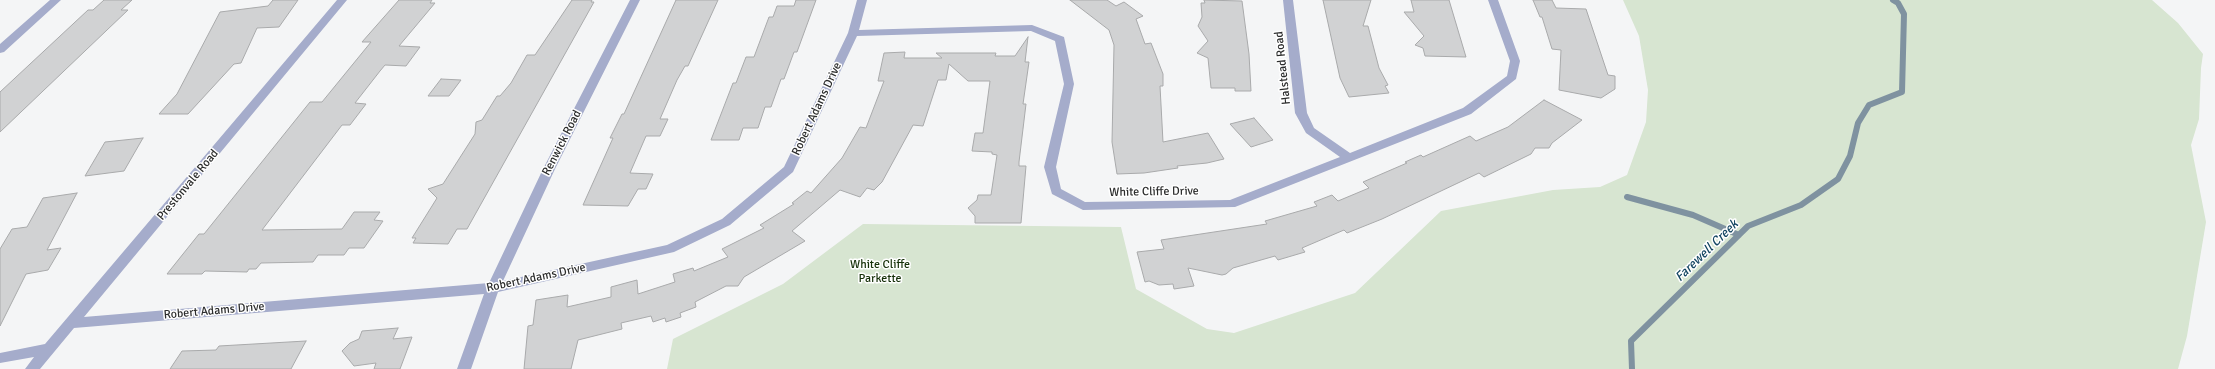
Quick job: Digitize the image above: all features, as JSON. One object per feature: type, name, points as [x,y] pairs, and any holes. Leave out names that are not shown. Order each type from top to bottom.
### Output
[{"type":"street","points":[[0,50],[56,0]]},
{"type":"street","name":"Prestonvale Road","points":[[32,369],[342,0]]},
{"type":"street","name":"Renwick Road","points":[[464,369],[493,288],[549,169],[636,0]]},
{"type":"street","name":"Robert Adams Drive","points":[[72,323],[493,288],[670,249],[726,222],[789,169],[853,33],[862,0]]},
{"type":"street","name":"Halstead Road","points":[[1288,0],[1301,113],[1310,130],[1350,158]]},
{"type":"street","name":"White Cliffe Drive","points":[[853,33],[1032,28],[1060,39],[1069,84],[1050,167],[1056,191],[1083,206],[1231,204],[1467,111],[1512,77],[1515,61],[1493,0]]},
{"type":"street","points":[[0,358],[49,349]]},
{"type":"green space","name":"White Cliffe Parkette","points":[[1623,0],[2152,0],[2178,23],[2203,54],[2199,119],[2191,145],[2206,222],[2187,336],[2178,369],[667,369],[673,339],[783,284],[863,224],[1121,227],[1136,289],[1207,329],[1234,333],[1355,293],[1441,211],[1553,190],[1600,187],[1627,175],[1646,122],[1648,90],[1639,36]]},
{"type":"building","points":[[104,0],[132,0],[121,10],[128,10],[0,132],[0,92],[88,10],[93,10]]},
{"type":"building","points":[[273,0],[298,0],[279,27],[257,28],[241,63],[234,64],[188,114],[159,114],[177,94],[220,12],[268,6]]},
{"type":"building","points":[[399,0],[432,0],[430,3],[435,3],[399,46],[420,47],[406,66],[385,65],[355,103],[366,104],[350,125],[342,125],[262,230],[342,229],[354,212],[380,212],[374,220],[383,221],[364,248],[349,248],[344,255],[318,255],[313,262],[261,263],[256,269],[249,269],[247,272],[205,271],[202,274],[167,274],[199,234],[204,234],[310,102],[322,102],[371,42],[362,42]]},
{"type":"building","points":[[572,0],[592,0],[591,2],[594,2],[467,229],[457,229],[448,244],[413,243],[416,238],[412,238],[437,198],[428,189],[443,184],[475,134],[476,122],[482,120],[497,96],[500,96],[511,83],[527,55],[535,55]]},
{"type":"building","points":[[676,0],[718,0],[688,66],[685,66],[677,80],[660,119],[668,119],[660,136],[646,136],[630,173],[653,174],[646,189],[638,189],[628,206],[583,205],[613,138],[610,138],[622,114],[624,114]]},
{"type":"building","points":[[796,0],[816,0],[797,52],[794,52],[784,79],[781,79],[771,107],[765,107],[758,128],[743,128],[739,140],[711,140],[733,83],[736,83],[746,57],[754,57],[769,17],[773,17],[777,6],[794,6]]},
{"type":"building","points":[[1070,0],[1107,0],[1116,6],[1124,2],[1143,16],[1136,19],[1145,44],[1151,43],[1163,74],[1163,86],[1160,86],[1163,142],[1208,133],[1224,159],[1207,163],[1177,166],[1178,168],[1144,173],[1117,174],[1112,142],[1114,45],[1109,30]]},
{"type":"building","points":[[1204,0],[1242,1],[1249,54],[1251,91],[1235,91],[1235,88],[1211,88],[1208,58],[1197,53],[1208,41],[1198,26],[1202,17],[1201,3],[1205,3]]},
{"type":"building","points":[[1323,0],[1371,0],[1363,26],[1368,26],[1379,68],[1388,85],[1385,86],[1389,93],[1349,97],[1340,78]]},
{"type":"building","points":[[1411,0],[1449,0],[1466,57],[1425,56],[1423,48],[1415,45],[1424,36],[1404,12],[1414,12]]},
{"type":"building","points":[[1533,0],[1552,0],[1556,8],[1586,9],[1608,75],[1615,76],[1615,89],[1601,98],[1559,90],[1561,50],[1552,49],[1542,17],[1540,17]]},
{"type":"building","points":[[1028,37],[1025,62],[1029,62],[1023,104],[1026,104],[1019,162],[1019,166],[1026,166],[1021,223],[975,223],[975,216],[968,208],[977,200],[978,195],[991,195],[997,155],[992,154],[992,152],[972,151],[975,133],[983,133],[990,81],[968,81],[949,64],[946,80],[938,80],[923,126],[913,125],[882,182],[874,190],[867,188],[860,197],[840,190],[792,231],[805,241],[744,277],[738,286],[726,286],[695,302],[696,307],[680,313],[681,317],[666,322],[665,318],[653,322],[651,316],[621,323],[622,329],[578,340],[571,369],[524,369],[528,326],[533,325],[536,300],[568,295],[567,307],[611,297],[611,287],[637,280],[638,294],[675,282],[673,274],[693,268],[694,271],[728,257],[722,249],[764,228],[760,225],[794,204],[792,203],[807,191],[811,193],[842,158],[860,127],[866,128],[884,81],[878,81],[884,53],[905,52],[904,58],[942,58],[936,53],[996,53],[995,56],[1015,56]]},
{"type":"building","points":[[441,79],[461,80],[449,96],[428,96]]},
{"type":"building","points":[[1544,100],[1582,120],[1552,143],[1549,148],[1535,148],[1531,154],[1484,177],[1479,173],[1382,219],[1347,233],[1344,230],[1302,248],[1305,252],[1278,260],[1275,256],[1233,268],[1226,274],[1222,275],[1188,268],[1194,286],[1174,289],[1173,284],[1159,285],[1149,281],[1145,282],[1137,252],[1164,249],[1161,240],[1267,224],[1265,221],[1317,206],[1314,202],[1332,195],[1338,201],[1369,188],[1363,182],[1407,163],[1405,162],[1421,155],[1423,157],[1470,136],[1476,141],[1508,127]]},
{"type":"building","points":[[1254,118],[1273,140],[1251,147],[1230,124]]},
{"type":"building","points":[[143,138],[124,171],[85,176],[105,142]]},
{"type":"building","points":[[77,193],[47,250],[61,248],[48,270],[26,274],[0,326],[0,249],[12,229],[27,227],[43,198]]},
{"type":"building","points":[[398,328],[393,339],[412,337],[400,369],[374,369],[376,363],[354,366],[342,351],[350,343],[359,339],[362,331]]},
{"type":"building","points":[[306,341],[291,369],[170,369],[182,351],[216,350],[219,346]]},
{"type":"waterway","name":"Farewell Creek","points":[[1739,235],[1748,226],[1801,205],[1838,179],[1850,156],[1858,123],[1869,105],[1902,92],[1904,14],[1898,3],[1893,0]]},
{"type":"waterway","points":[[1627,197],[1693,215],[1739,235]]},
{"type":"waterway","name":"Farewell Creek","points":[[1632,369],[1631,341],[1739,235]]}]
